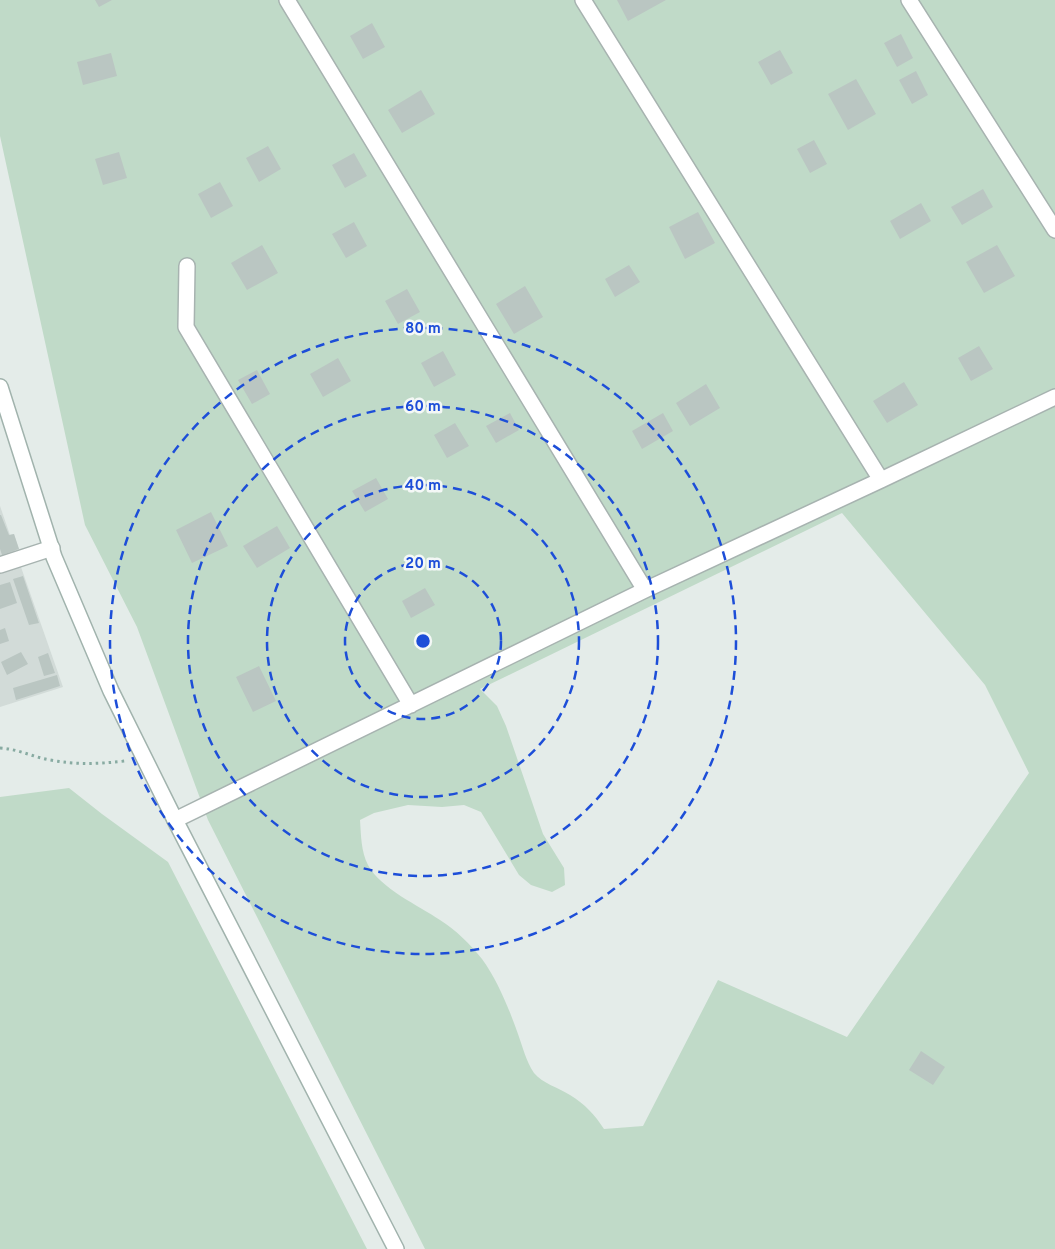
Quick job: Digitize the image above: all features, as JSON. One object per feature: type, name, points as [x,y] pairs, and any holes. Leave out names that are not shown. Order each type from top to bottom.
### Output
[{"type":"street","points":[[287,0],[645,590]]},
{"type":"street","points":[[583,0],[881,480]]},
{"type":"street","points":[[909,0],[1055,230]]},
{"type":"street","points":[[187,266],[186,327],[410,705]]},
{"type":"street","points":[[0,387],[52,548],[111,691],[175,820],[396,1249]]},
{"type":"street","points":[[175,820],[645,590],[1055,397]]},
{"type":"street","points":[[0,565],[52,548]]},
{"type":"path","points":[[0,748],[12,749],[49,760],[88,765],[145,759]]},
{"type":"shaded area","points":[[0,506],[10,535],[14,534],[19,549],[15,550],[63,687],[0,707]]},
{"type":"green space","points":[[0,0],[1055,0],[1055,1249],[425,1249],[208,820],[137,627],[85,525],[0,136]],"holes":[[[842,513],[985,685],[1029,773],[847,1037],[718,980],[643,1126],[604,1129],[593,1114],[580,1102],[537,1077],[527,1059],[503,995],[482,959],[452,928],[382,882],[374,874],[364,855],[360,820],[374,813],[408,805],[442,807],[464,805],[481,812],[519,875],[531,885],[552,892],[565,885],[564,868],[543,834],[506,726],[497,706],[480,689]]]},
{"type":"green space","points":[[69,788],[168,862],[367,1249],[0,1249],[0,797]]},
{"type":"building","points":[[95,0],[112,0],[99,7]]},
{"type":"building","points":[[617,0],[666,0],[628,21]]},
{"type":"building","points":[[372,23],[385,47],[363,59],[350,36]]},
{"type":"building","points":[[901,34],[913,58],[897,67],[884,43]]},
{"type":"building","points":[[780,50],[793,73],[771,85],[758,62]]},
{"type":"building","points":[[111,53],[117,76],[83,85],[77,62]]},
{"type":"building","points":[[916,71],[928,95],[912,104],[899,80]]},
{"type":"building","points":[[856,79],[876,114],[848,130],[828,94]]},
{"type":"building","points":[[421,90],[435,114],[402,133],[388,110]]},
{"type":"building","points":[[814,140],[827,164],[810,173],[797,149]]},
{"type":"building","points":[[268,146],[281,169],[259,182],[246,158]]},
{"type":"building","points":[[119,152],[127,178],[103,185],[95,159]]},
{"type":"building","points":[[354,153],[367,176],[345,188],[332,165]]},
{"type":"building","points":[[220,182],[233,206],[211,218],[198,194]]},
{"type":"building","points":[[983,189],[993,207],[962,225],[951,207]]},
{"type":"building","points":[[921,203],[931,221],[900,239],[890,221]]},
{"type":"building","points":[[698,212],[715,243],[685,259],[669,227]]},
{"type":"building","points":[[354,222],[367,246],[346,258],[332,234]]},
{"type":"building","points":[[262,245],[278,273],[247,290],[231,263]]},
{"type":"building","points":[[997,245],[1015,276],[984,293],[966,262]]},
{"type":"building","points":[[629,265],[640,282],[615,297],[605,279]]},
{"type":"building","points":[[525,286],[543,317],[514,334],[496,304]]},
{"type":"building","points":[[407,289],[420,312],[398,324],[385,301]]},
{"type":"building","points":[[979,346],[993,369],[971,381],[958,358]]},
{"type":"building","points":[[443,351],[456,375],[434,387],[421,363]]},
{"type":"building","points":[[338,358],[351,381],[323,397],[310,374]]},
{"type":"building","points":[[257,370],[270,394],[252,404],[238,380]]},
{"type":"building","points":[[904,382],[918,405],[887,423],[873,401]]},
{"type":"building","points":[[706,384],[720,408],[690,426],[676,403]]},
{"type":"building","points":[[510,413],[519,430],[496,443],[486,426]]},
{"type":"building","points":[[663,413],[673,431],[642,449],[632,431]]},
{"type":"building","points":[[455,423],[469,446],[447,458],[434,435]]},
{"type":"building","points":[[376,478],[388,499],[365,512],[352,491]]},
{"type":"building","points":[[211,512],[228,546],[192,563],[176,530]]},
{"type":"building","points":[[0,515],[9,535],[14,534],[19,549],[2,555],[0,549]]},
{"type":"building","points":[[277,526],[290,548],[257,568],[243,546]]},
{"type":"building","points":[[23,576],[39,623],[29,625],[13,579]]},
{"type":"building","points":[[10,582],[17,603],[0,609],[0,585]]},
{"type":"building","points":[[425,588],[435,605],[411,618],[402,601]]},
{"type":"building","points":[[5,628],[9,641],[0,644],[0,630]]},
{"type":"building","points":[[21,652],[28,664],[7,675],[1,662]]},
{"type":"building","points":[[48,653],[55,673],[44,676],[38,657]]},
{"type":"building","points":[[259,666],[276,701],[253,712],[236,677]]},
{"type":"building","points":[[57,675],[60,686],[16,700],[13,688]]},
{"type":"building","points":[[921,1051],[945,1067],[933,1085],[909,1070]]}]
